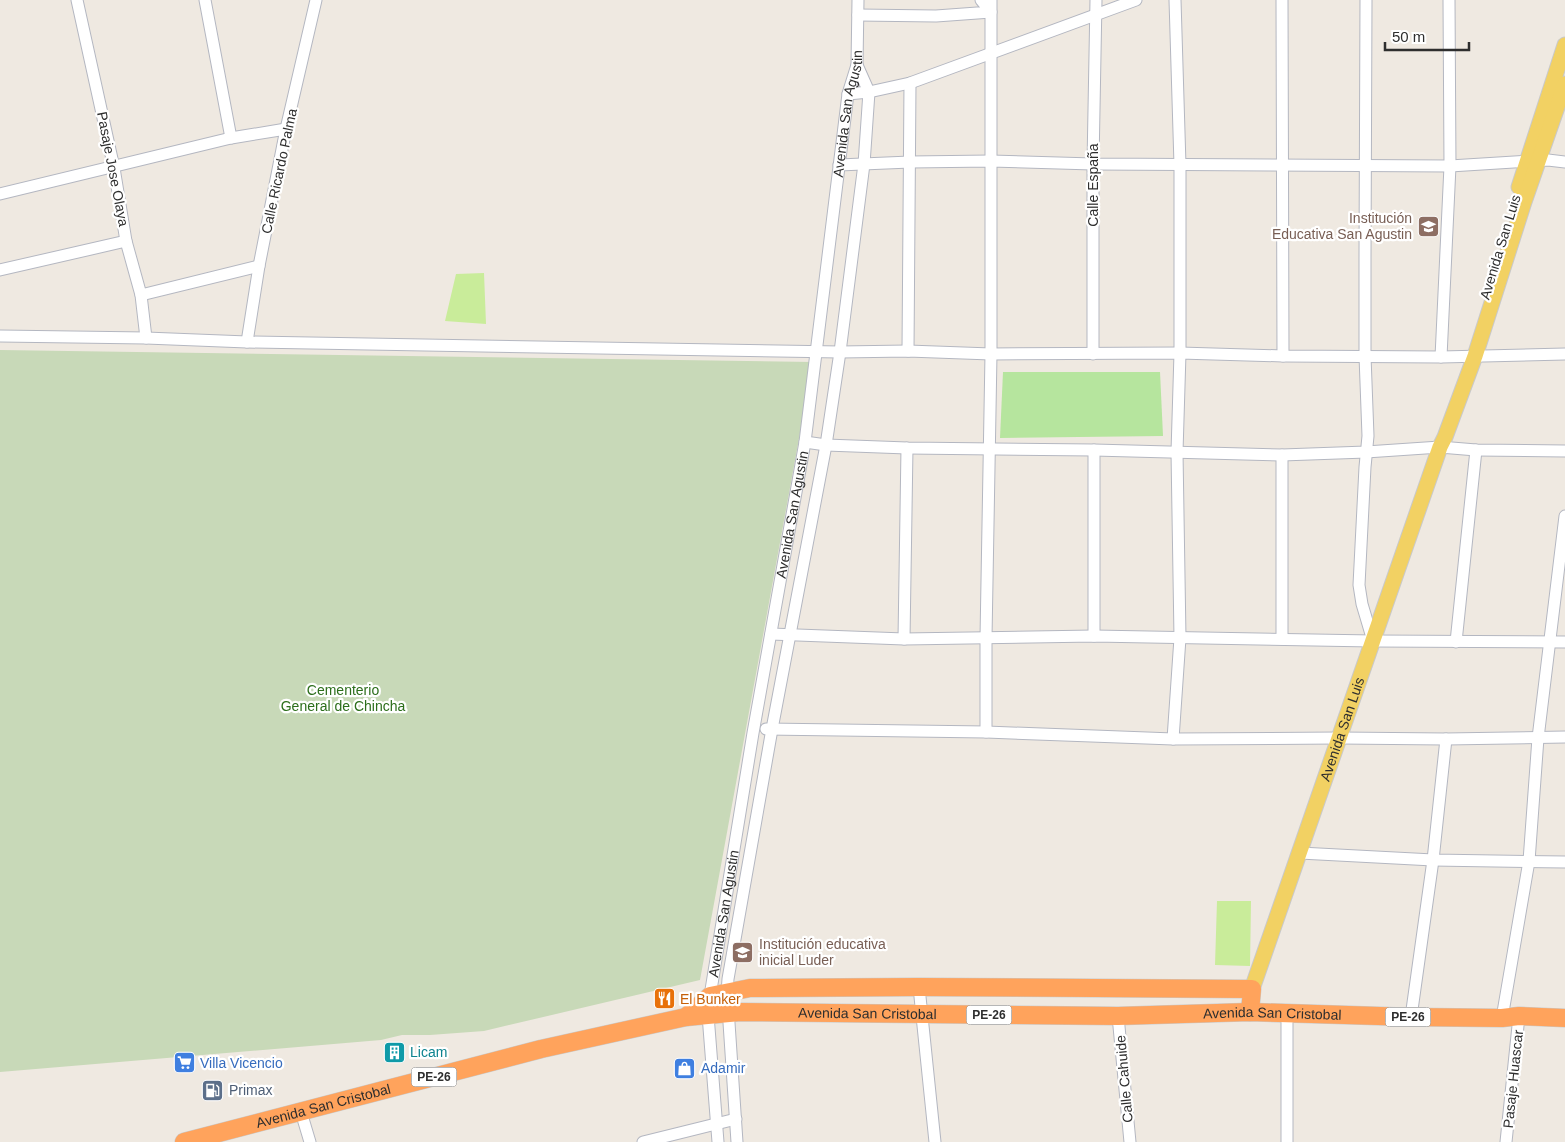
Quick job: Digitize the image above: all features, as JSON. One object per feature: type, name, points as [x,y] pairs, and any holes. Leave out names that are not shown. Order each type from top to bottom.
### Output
[{"type":"highway","points":[[719,987],[1252,989]]},
{"type":"highway","name":"Avenida San Agustin","points":[[686,1017],[719,987]]},
{"type":"highway","points":[[1076,989],[1078,1016]]},
{"type":"highway","name":"Avenida San Luis","points":[[1250,1012],[1252,989]]},
{"type":"highway","name":"Avenida San Cristobal","points":[[184,1142],[542,1049],[686,1017],[728,1013],[1118,1016],[1287,1012],[1411,1017],[1565,1018]]},
{"type":"main road","name":"Avenida San Luis","points":[[1252,989],[1440,447],[1437,436],[1470,357],[1532,161],[1565,46]]},
{"type":"main road","name":"Avenida San Luis","points":[[1532,161],[1565,84]]},
{"type":"street","name":"Pasaje Jose Olaya","points":[[78,0],[114,168],[126,240],[140,295],[146,338]]},
{"type":"street","points":[[205,0],[231,138]]},
{"type":"street","name":"Calle Ricardo Palma","points":[[247,342],[259,266],[286,129],[316,0]]},
{"type":"street","name":"Avenida San Agustin","points":[[737,1142],[728,1013],[719,987],[754,728],[804,442],[848,94],[857,64],[858,0]]},
{"type":"street","points":[[981,0],[991,12]]},
{"type":"street","points":[[986,732],[992,354],[991,0]]},
{"type":"street","name":"Calle España","points":[[1092,354],[1096,0]]},
{"type":"street","points":[[848,94],[869,92],[910,83],[1136,0]]},
{"type":"street","points":[[1173,739],[1180,638],[1177,452],[1180,353],[1180,164],[1176,0]]},
{"type":"street","points":[[1282,0],[1283,356]]},
{"type":"street","points":[[1366,0],[1365,356],[1368,436],[1359,585],[1362,604],[1373,641]]},
{"type":"street","points":[[1441,357],[1450,166],[1449,0]]},
{"type":"street","points":[[858,15],[936,16],[991,12]]},
{"type":"street","points":[[857,64],[869,92]]},
{"type":"street","points":[[908,351],[910,83]]},
{"type":"street","name":"Avenida San Agustin","points":[[719,987],[772,729],[826,446],[864,164],[869,92]]},
{"type":"street","points":[[0,194],[114,168],[231,138],[286,129]]},
{"type":"street","points":[[839,165],[991,161],[1093,164],[1450,166],[1532,161],[1565,162]]},
{"type":"street","points":[[0,270],[126,240]]},
{"type":"street","points":[[140,295],[259,266]]},
{"type":"street","points":[[0,336],[816,352],[908,351],[992,354],[1180,353],[1441,357],[1565,354]]},
{"type":"street","points":[[804,442],[826,446],[1282,455],[1440,447],[1476,450],[1565,451]]},
{"type":"street","points":[[904,639],[907,448]]},
{"type":"street","points":[[1094,450],[1094,636]]},
{"type":"street","points":[[1456,642],[1476,450]]},
{"type":"street","points":[[1282,455],[1282,639]]},
{"type":"street","name":"Pasaje Huascar","points":[[1506,1142],[1511,1017],[1529,861],[1538,738],[1565,516]]},
{"type":"street","points":[[771,634],[904,639],[1094,636],[1565,642]]},
{"type":"street","points":[[754,728],[986,732],[1173,739],[1565,737]]},
{"type":"street","points":[[1411,1017],[1433,860],[1446,739]]},
{"type":"street","points":[[1300,853],[1433,860],[1565,862]]},
{"type":"street","points":[[718,1142],[708,1015],[719,987]]},
{"type":"street","points":[[919,987],[935,1142]]},
{"type":"street","points":[[1287,1012],[1287,1142]]},
{"type":"street","name":"Calle Cahuide","points":[[1118,1016],[1130,1142]]},
{"type":"street","points":[[301,1112],[310,1142]]},
{"type":"street","points":[[643,1142],[736,1119]]},
{"type":"green space","points":[[484,273],[486,324],[445,321],[456,274]]},
{"type":"green space","name":"Cementerio General de Chincha","points":[[0,350],[813,362],[700,980],[484,1031],[402,1035],[381,1040],[0,1072]]},
{"type":"green space","points":[[1003,372],[1160,372],[1163,436],[1000,438]]},
{"type":"green space","points":[[1217,901],[1251,901],[1250,966],[1215,965]]},
{"type":"place","name":"Institución Educativa San Agustin","points":[[1428,226]]},
{"type":"place","name":"Institución educativa inicial Luder","points":[[743,952]]},
{"type":"place","name":"El Bunker","points":[[664,999]]},
{"type":"place","name":"Licam","points":[[394,1052]]},
{"type":"place","name":"Villa Vicencio","points":[[184,1063]]},
{"type":"place","name":"Adamir","points":[[685,1068]]},
{"type":"place","name":"Primax","points":[[213,1090]]}]
